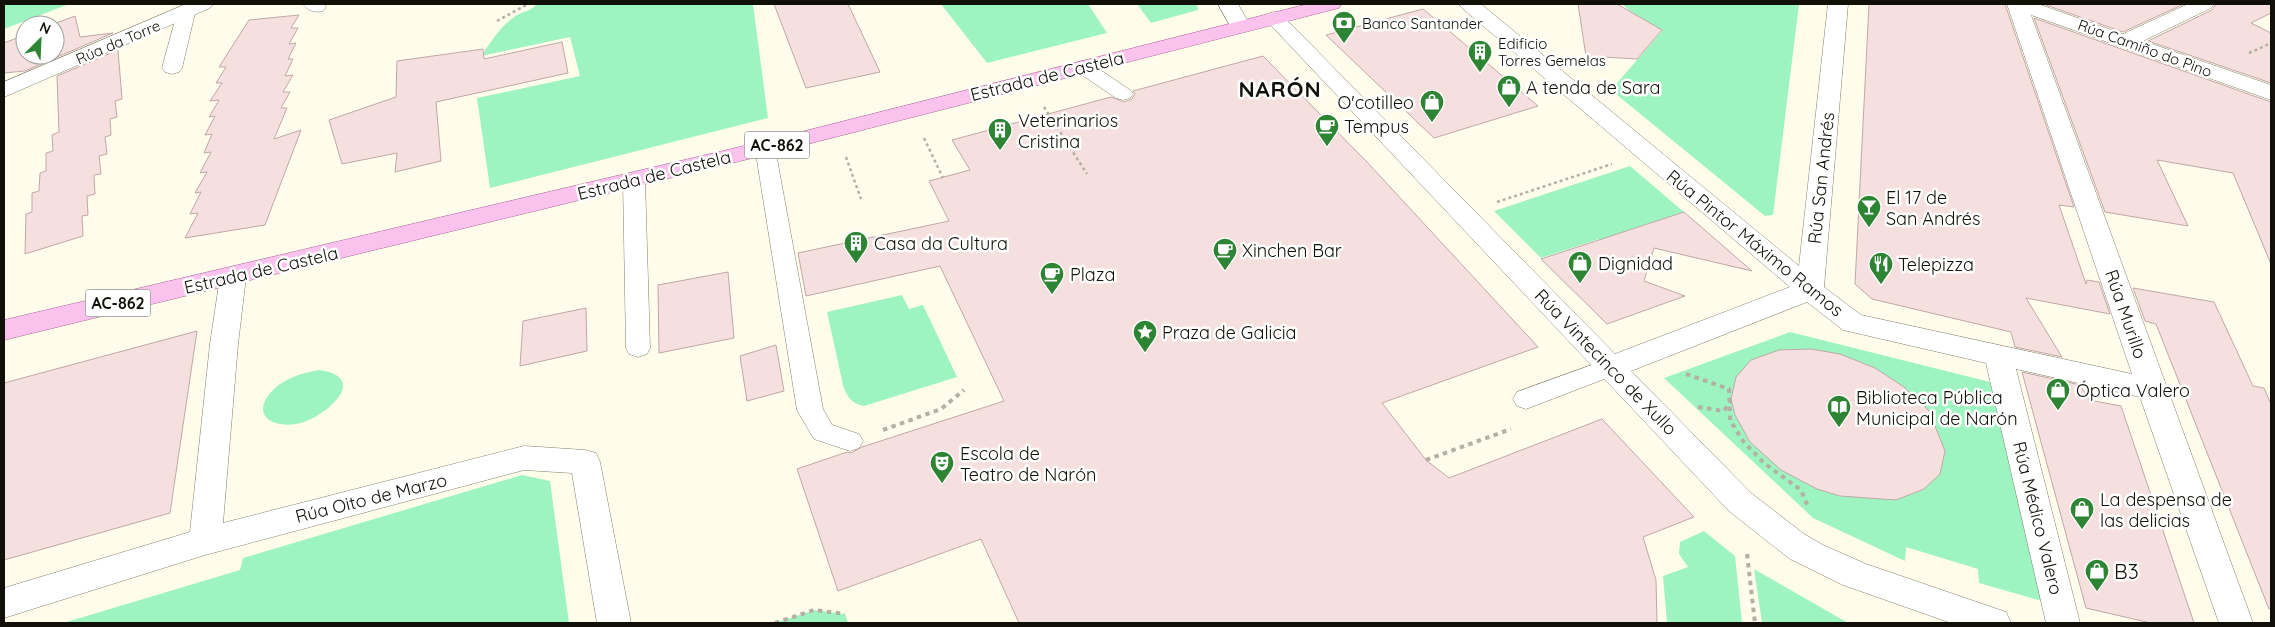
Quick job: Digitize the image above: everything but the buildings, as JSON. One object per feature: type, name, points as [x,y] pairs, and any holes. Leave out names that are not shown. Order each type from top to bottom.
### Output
[{"type":"main road","name":"Estrada de Castela","points":[[4,330],[233,277],[765,148],[1332,4]]},
{"type":"street","points":[[1228,4],[1240,27]]},
{"type":"street","name":"Rúa Pintor Máximo Ramos","points":[[1469,4],[1810,290],[1854,323],[2152,389]]},
{"type":"street","name":"Rúa San Andrés","points":[[1810,290],[1838,4]]},
{"type":"street","name":"Rúa Camiño do Pino","points":[[2018,4],[2271,93]]},
{"type":"street","name":"Rúa Murillo","points":[[2018,4],[2236,623]]},
{"type":"street","points":[[2125,41],[2204,4]]},
{"type":"street","name":"Rúa da Torre","points":[[4,90],[195,8]]},
{"type":"street","name":"Rúa Vintecinco de Xullo","points":[[1274,18],[1740,502],[1778,534],[1811,554],[1852,572],[1994,623]]},
{"type":"street","points":[[205,541],[224,344],[233,277]]},
{"type":"street","points":[[1611,367],[1810,290]]},
{"type":"street","name":"Rúa Médico Valero","points":[[1998,355],[2063,623]]},
{"type":"street","name":"Rúa Oito de Marzo","points":[[4,604],[205,541],[524,458],[585,462],[614,623]]},
{"type":"lane","points":[[172,68],[195,8]]},
{"type":"lane","points":[[1083,67],[1123,94]]},
{"type":"lane","points":[[765,148],[810,410],[823,432],[850,441]]},
{"type":"lane","points":[[634,180],[638,348]]},
{"type":"lane","points":[[1526,399],[1611,367]]},
{"type":"path","points":[[497,21],[528,4]]},
{"type":"path","points":[[1028,81],[1087,174]]},
{"type":"path","points":[[1463,213],[1647,153]]},
{"type":"path","points":[[934,160],[943,178]]},
{"type":"path","points":[[855,185],[861,199]]},
{"type":"path","points":[[1681,372],[1729,389],[1731,399],[1730,420],[1743,441],[1764,462],[1801,490],[1813,518],[1811,554]]},
{"type":"path","points":[[850,441],[941,409],[964,390]]},
{"type":"path","points":[[1696,407],[1724,411],[1731,399]]},
{"type":"path","points":[[1740,502],[1755,623]]},
{"type":"path","points":[[775,623],[814,610],[845,614]]},
{"type":"green space","points":[[4,4],[69,4],[40,15],[15,15],[15,25],[4,29]]},
{"type":"green space","points":[[537,4],[753,4],[768,118],[490,188],[477,98],[580,76],[570,37],[481,56],[506,23]]},
{"type":"green space","points":[[941,4],[1088,4],[1107,33],[987,63]]},
{"type":"green space","points":[[1137,4],[1197,4],[1198,10],[1151,23]]},
{"type":"green space","points":[[1622,4],[1799,4],[1773,215],[1765,216],[1611,90],[1662,31]]},
{"type":"green space","points":[[1630,166],[1684,212],[1626,231],[1614,252],[1599,239],[1541,258],[1494,211]]},
{"type":"green space","points":[[902,295],[909,309],[923,305],[957,377],[864,406],[860,405],[850,399],[843,385],[827,312]]},
{"type":"green space","points":[[1790,332],[1990,382],[2042,601],[1979,583],[1978,569],[1906,547],[1905,561],[1813,518],[1664,378]]},
{"type":"green space","points":[[319,370],[335,374],[342,381],[343,389],[338,398],[329,407],[319,415],[296,424],[279,424],[267,418],[263,407],[265,400],[276,387],[294,377]]},
{"type":"green space","points":[[522,475],[550,481],[569,623],[63,623],[240,570],[243,558]]},
{"type":"green space","points":[[1704,531],[1735,556],[1742,623],[1667,623],[1663,576],[1688,567],[1679,554],[1680,542]]},
{"type":"green space","points":[[1754,569],[1848,623],[1762,623]]},
{"type":"green space","points":[[814,610],[845,614],[848,623],[775,623]]},
{"type":"place","name":"Banco Santander","points":[[1344,44]]},
{"type":"place","name":"Edificio Torres Gemelas","points":[[1480,73]]},
{"type":"place","name":"A tenda de Sara","points":[[1509,108]]},
{"type":"place","name":"O'cotilleo","points":[[1432,123]]},
{"type":"place","name":"Tempus","points":[[1327,147]]},
{"type":"place","name":"Veterinarios Cristina","points":[[1000,151]]},
{"type":"place","name":"El 17 de San Andrés","points":[[1869,228]]},
{"type":"place","name":"Casa da Cultura","points":[[856,264]]},
{"type":"place","name":"Xinchen Bar","points":[[1225,271]]},
{"type":"place","name":"Dignidad","points":[[1580,284]]},
{"type":"place","name":"Telepizza","points":[[1881,285]]},
{"type":"place","name":"Plaza","points":[[1052,295]]},
{"type":"place","name":"Praza de Galicia","points":[[1145,353]]},
{"type":"place","name":"Óptica Valero","points":[[2058,411]]},
{"type":"place","name":"Biblioteca Pública Municipal de Narón","points":[[1839,428]]},
{"type":"place","name":"Escola de Teatro de Narón","points":[[942,484]]},
{"type":"place","name":"La despensa de las delicias","points":[[2082,530]]},
{"type":"place","name":"B3","points":[[2097,592]]},
{"type":"district","name":"NARÓN","points":[[1280,89]]}]
